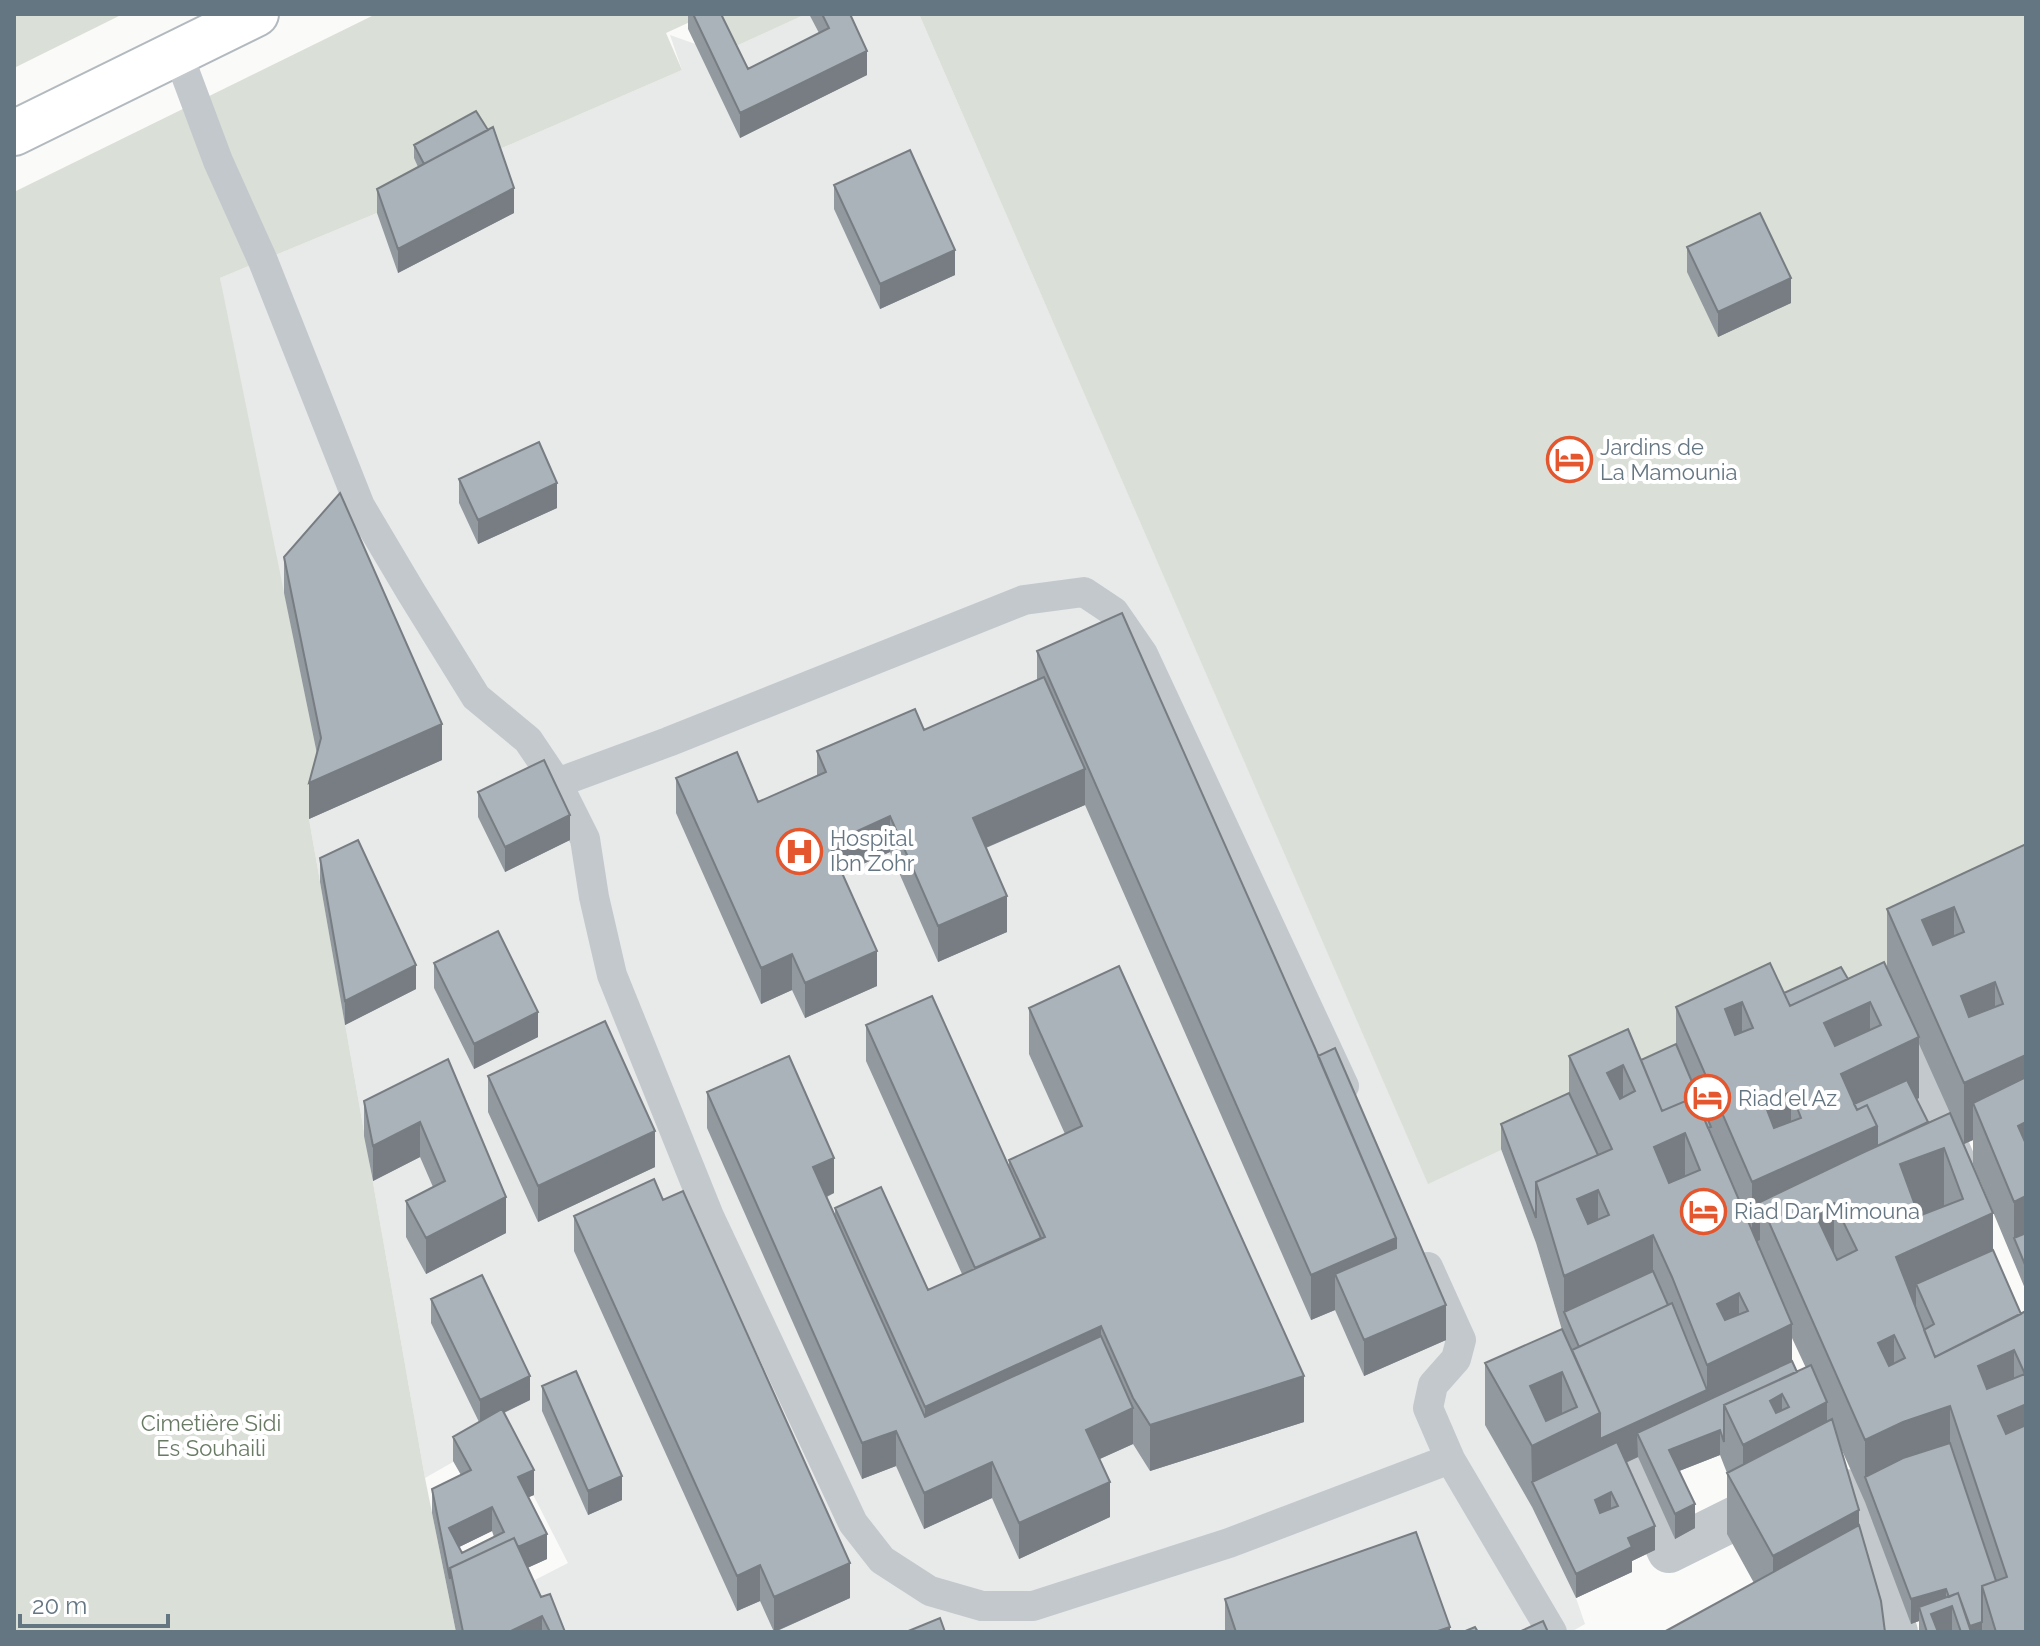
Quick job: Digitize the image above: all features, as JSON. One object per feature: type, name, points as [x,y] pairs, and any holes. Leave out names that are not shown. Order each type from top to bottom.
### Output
[{"type":"main road","points":[[14,133],[256,14]]},
{"type":"street","points":[[1898,1030],[1970,1160],[1973,1208]]},
{"type":"street","points":[[1916,1184],[1970,1160]]},
{"type":"street","points":[[1632,1471],[1669,1551],[1834,1461],[1896,1632]]},
{"type":"lane","points":[[178,54],[218,161],[263,261],[360,506],[476,697],[528,740],[557,783],[585,839],[594,897],[612,975],[709,1216],[853,1523],[882,1560],[930,1591],[982,1606],[1033,1606],[1229,1543],[1450,1459]]},
{"type":"lane","points":[[557,783],[1024,600],[1084,592],[1114,612],[1143,654],[1358,1117]]},
{"type":"lane","points":[[1419,1247],[1461,1340],[1456,1359],[1433,1385],[1428,1408],[1450,1459],[1552,1632]]},
{"type":"shaded area","name":"Hospital Ibn Zohr","points":[[806,14],[919,14],[1428,1183],[1501,1149],[1536,1243],[1564,1337],[1532,1507],[1576,1598],[1585,1624],[1571,1632],[551,1632],[531,1582],[568,1563],[502,1434],[425,1478],[309,819],[220,278],[377,213],[493,152],[682,70],[670,35],[721,53]]},
{"type":"green space","points":[[14,14],[123,14],[14,68]]},
{"type":"green space","name":"Cimetière Sidi Es Souhaili","points":[[376,14],[806,14],[721,53],[703,16],[666,33],[682,70],[493,152],[377,213],[220,278],[321,774],[309,819],[425,1478],[456,1632],[14,1632],[14,192]]},
{"type":"green space","name":"Jardins de La Mamounia","points":[[919,14],[2026,14],[2026,905],[1428,1184]]},
{"type":"building","points":[[693,14],[721,14],[748,69],[829,28],[822,14],[850,14],[867,51],[740,113]]},
{"type":"building","points":[[476,111],[488,130],[424,164],[414,145]]},
{"type":"building","points":[[493,127],[514,188],[398,249],[377,189]]},
{"type":"building","points":[[910,150],[955,250],[880,284],[834,185]]},
{"type":"building","points":[[1760,213],[1791,278],[1718,312],[1687,247]]},
{"type":"building","points":[[539,442],[557,483],[478,520],[459,479]]},
{"type":"building","points":[[340,493],[442,724],[309,783],[321,738],[284,557]]},
{"type":"building","points":[[1122,613],[1396,1238],[1311,1275],[1037,651]]},
{"type":"building","points":[[1044,677],[1085,769],[973,818],[1007,896],[938,926],[890,816],[829,844],[877,951],[805,983],[792,954],[761,968],[676,778],[737,752],[758,802],[826,772],[817,751],[915,709],[924,730]]},
{"type":"building","points":[[544,760],[570,815],[505,847],[478,792]]},
{"type":"building","points":[[358,840],[416,965],[345,1001],[320,858]]},
{"type":"building","points":[[2026,844],[2026,1055],[1964,1083],[1887,909]],"holes":[[[1954,907],[1964,932],[1933,945],[1922,920]],[[1995,982],[2003,1004],[1969,1017],[1961,996]]]},
{"type":"building","points":[[498,931],[538,1012],[474,1044],[434,963]]},
{"type":"building","points":[[1884,962],[1919,1037],[1841,1074],[1857,1110],[1867,1105],[1877,1126],[1752,1182],[1676,1007],[1770,963],[1790,1006]],"holes":[[[1742,1002],[1753,1028],[1735,1035],[1725,1009]],[[1870,1002],[1881,1025],[1835,1046],[1824,1023]],[[1791,1092],[1801,1118],[1774,1128],[1764,1102]]]},
{"type":"building","points":[[1119,966],[1304,1376],[1150,1425],[1133,1398],[1101,1326],[925,1407],[835,1208],[881,1187],[928,1290],[1045,1237],[1009,1160],[1082,1126],[1029,1008]]},
{"type":"building","points":[[1841,967],[1848,979],[1790,1006],[1784,993]]},
{"type":"building","points":[[932,996],[1041,1238],[975,1268],[866,1025]]},
{"type":"building","points":[[605,1021],[655,1131],[538,1186],[488,1076]]},
{"type":"building","points":[[1628,1029],[1662,1111],[1695,1097],[1792,1324],[1707,1365],[1653,1235],[1564,1276],[1536,1182],[1612,1149],[1569,1056]],"holes":[[[1623,1065],[1635,1091],[1620,1099],[1607,1073]],[[1685,1133],[1700,1170],[1669,1183],[1654,1147]],[[1598,1190],[1609,1215],[1588,1224],[1577,1199]],[[1739,1293],[1748,1311],[1725,1320],[1717,1304]]]},
{"type":"building","points":[[1676,1044],[1711,1127],[1708,1128],[1695,1097],[1662,1111],[1641,1060]]},
{"type":"building","points":[[1335,1048],[1446,1305],[1364,1340],[1335,1274],[1396,1248],[1396,1238],[1318,1056]]},
{"type":"building","points":[[789,1056],[834,1158],[813,1167],[925,1417],[1101,1336],[1133,1408],[1086,1430],[1110,1482],[1019,1523],[992,1462],[924,1493],[896,1431],[862,1443],[707,1092]]},
{"type":"building","points":[[448,1059],[506,1197],[426,1238],[406,1201],[445,1181],[420,1122],[373,1146],[364,1101]]},
{"type":"building","points":[[2026,1077],[2026,1122],[2018,1126],[2026,1144],[2026,1196],[2014,1202],[1973,1103]]},
{"type":"building","points":[[1907,1080],[1928,1122],[1877,1146],[1877,1126],[1867,1105],[1857,1110],[1854,1104]]},
{"type":"building","points":[[1569,1093],[1598,1155],[1536,1182],[1536,1218],[1501,1124]]},
{"type":"building","points":[[1950,1113],[1993,1213],[1896,1257],[1935,1357],[2026,1311],[2026,1410],[2024,1405],[1998,1416],[2006,1434],[2026,1425],[2026,1632],[1996,1632],[1982,1586],[2007,1577],[1950,1406],[1903,1422],[1865,1440],[1760,1202]],"holes":[[[1944,1148],[1963,1199],[1919,1216],[1900,1164]],[[1834,1203],[1857,1250],[1837,1260],[1815,1213]],[[1894,1335],[1905,1358],[1889,1366],[1878,1343]],[[2014,1350],[2025,1374],[1987,1389],[1978,1366]]]},
{"type":"building","points":[[654,1179],[663,1200],[683,1191],[850,1563],[774,1597],[760,1565],[737,1576],[574,1216]]},
{"type":"building","points":[[2026,1233],[2026,1267],[2014,1238]]},
{"type":"building","points":[[1993,1250],[2021,1314],[1935,1357],[1924,1330],[1934,1324],[1916,1284]]},
{"type":"building","points":[[1653,1271],[1668,1305],[1579,1347],[1564,1312]]},
{"type":"building","points":[[482,1275],[530,1376],[480,1400],[431,1299]]},
{"type":"building","points":[[1672,1303],[1707,1390],[1600,1439],[1600,1413],[1572,1350]]},
{"type":"building","points":[[1562,1329],[1600,1413],[1532,1446],[1485,1363]],"holes":[[[1562,1372],[1577,1407],[1546,1421],[1530,1386]]]},
{"type":"building","points":[[1792,1361],[1797,1372],[1724,1405],[1724,1442],[1720,1430],[1669,1450],[1695,1504],[1675,1514],[1637,1433]]},
{"type":"building","points":[[1811,1365],[1827,1402],[1743,1445],[1724,1405]],"holes":[[[1782,1394],[1789,1407],[1776,1413],[1770,1401]]]},
{"type":"building","points":[[576,1371],[622,1476],[588,1491],[542,1386]]},
{"type":"building","points":[[502,1409],[534,1470],[518,1477],[547,1534],[518,1547],[514,1538],[450,1568],[450,1579],[432,1489],[471,1470],[453,1437]],"holes":[[[492,1507],[504,1532],[462,1553],[449,1528]]]},
{"type":"building","points":[[1832,1419],[1859,1510],[1773,1556],[1727,1473]]},
{"type":"building","points":[[1617,1442],[1655,1526],[1628,1538],[1632,1547],[1576,1574],[1532,1482]],"holes":[[[1611,1492],[1618,1506],[1600,1513],[1595,1500]]]},
{"type":"building","points":[[1950,1443],[1996,1581],[1982,1586],[1982,1622],[1970,1626],[1958,1593],[1949,1597],[1946,1589],[1911,1599],[1865,1477],[1903,1458]]},
{"type":"building","points":[[1859,1525],[1881,1601],[1885,1632],[1664,1632]]},
{"type":"building","points":[[1416,1532],[1450,1627],[1435,1632],[1236,1632],[1225,1599]]},
{"type":"building","points":[[514,1538],[541,1597],[550,1594],[565,1632],[550,1632],[542,1616],[509,1632],[463,1632],[450,1568]]},
{"type":"building","points":[[1958,1593],[1971,1632],[1961,1632],[1952,1606],[1931,1614],[1938,1632],[1927,1632],[1919,1607]]},
{"type":"building","points":[[940,1618],[945,1632],[906,1632]]},
{"type":"building","points":[[1543,1621],[1548,1632],[1519,1632]]},
{"type":"place","name":"Jardins de La Mamounia","points":[[1569,460]]},
{"type":"place","name":"Hospital Ibn Zohr","points":[[799,851]]},
{"type":"place","name":"Riad el Az","points":[[1707,1098]]},
{"type":"place","name":"Riad Dar Mimouna","points":[[1703,1211]]}]
